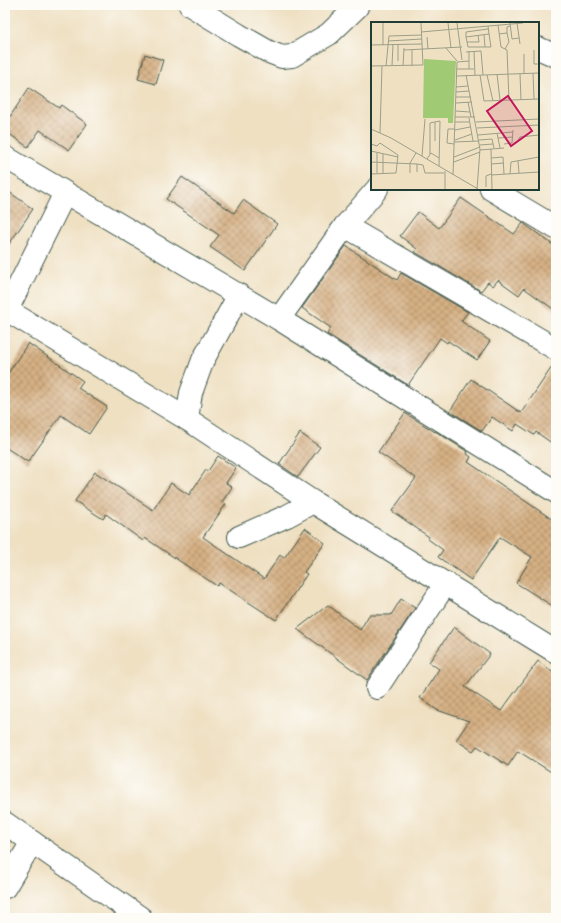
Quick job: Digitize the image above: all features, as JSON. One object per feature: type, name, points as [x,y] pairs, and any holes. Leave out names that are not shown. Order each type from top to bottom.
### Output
[{"type":"street","points":[[190,5],[257,45],[282,57],[292,56],[329,34],[357,7]]},
{"type":"street","points":[[539,48],[556,56]]},
{"type":"street","points":[[5,157],[239,295],[553,484]]},
{"type":"street","points":[[279,319],[345,226],[376,190]]},
{"type":"street","points":[[492,190],[556,228]]},
{"type":"street","points":[[65,193],[6,310],[187,419],[313,502],[556,652]]},
{"type":"street","points":[[345,226],[556,349]]},
{"type":"street","points":[[187,419],[190,393],[203,360],[239,295]]},
{"type":"street","points":[[239,537],[287,516],[313,502]]},
{"type":"street","points":[[377,688],[446,583]]},
{"type":"street","points":[[5,823],[141,918]]},
{"type":"street","points":[[5,887],[32,842]]},
{"type":"building","points":[[145,54],[163,60],[156,84],[138,79]]},
{"type":"building","points":[[29,88],[59,108],[61,105],[87,124],[69,150],[40,130],[28,147],[5,131],[5,124]]},
{"type":"building","points":[[182,177],[234,213],[243,200],[277,224],[245,271],[210,247],[219,235],[166,199]]},
{"type":"building","points":[[5,189],[33,209],[5,250]]},
{"type":"building","points":[[461,198],[514,234],[523,223],[556,247],[556,311],[524,288],[519,295],[498,280],[493,286],[488,282],[481,291],[415,252],[417,249],[400,236],[418,212],[439,228]]},
{"type":"building","points":[[346,246],[397,280],[401,273],[468,312],[461,321],[490,341],[477,360],[448,341],[447,343],[440,338],[408,385],[327,334],[331,328],[302,308]]},
{"type":"building","points":[[28,343],[83,381],[78,388],[107,407],[89,434],[61,415],[28,462],[5,447],[5,378]]},
{"type":"building","points":[[556,361],[556,446],[536,432],[534,435],[517,424],[513,431],[492,417],[482,431],[450,411],[471,379],[521,413]]},
{"type":"building","points":[[405,413],[468,452],[467,454],[471,457],[468,462],[556,522],[556,608],[516,583],[532,557],[500,537],[471,580],[438,557],[443,550],[428,539],[429,537],[392,511],[416,478],[378,452]]},
{"type":"building","points":[[300,433],[320,447],[298,477],[279,464]]},
{"type":"building","points":[[218,456],[236,468],[226,483],[232,487],[222,502],[226,504],[203,537],[264,579],[280,555],[284,558],[305,528],[325,543],[304,572],[307,574],[276,620],[219,583],[217,586],[145,538],[143,541],[106,514],[103,519],[75,501],[95,472],[153,510],[171,483],[189,495],[206,470],[208,471]]},
{"type":"building","points":[[401,599],[415,608],[367,680],[297,629],[328,605],[360,630],[369,615],[391,615]]},
{"type":"building","points":[[454,627],[490,654],[465,687],[501,711],[538,661],[556,675],[556,775],[518,751],[508,766],[477,746],[473,751],[456,740],[469,721],[437,710],[420,698],[439,669],[429,662]]}]
